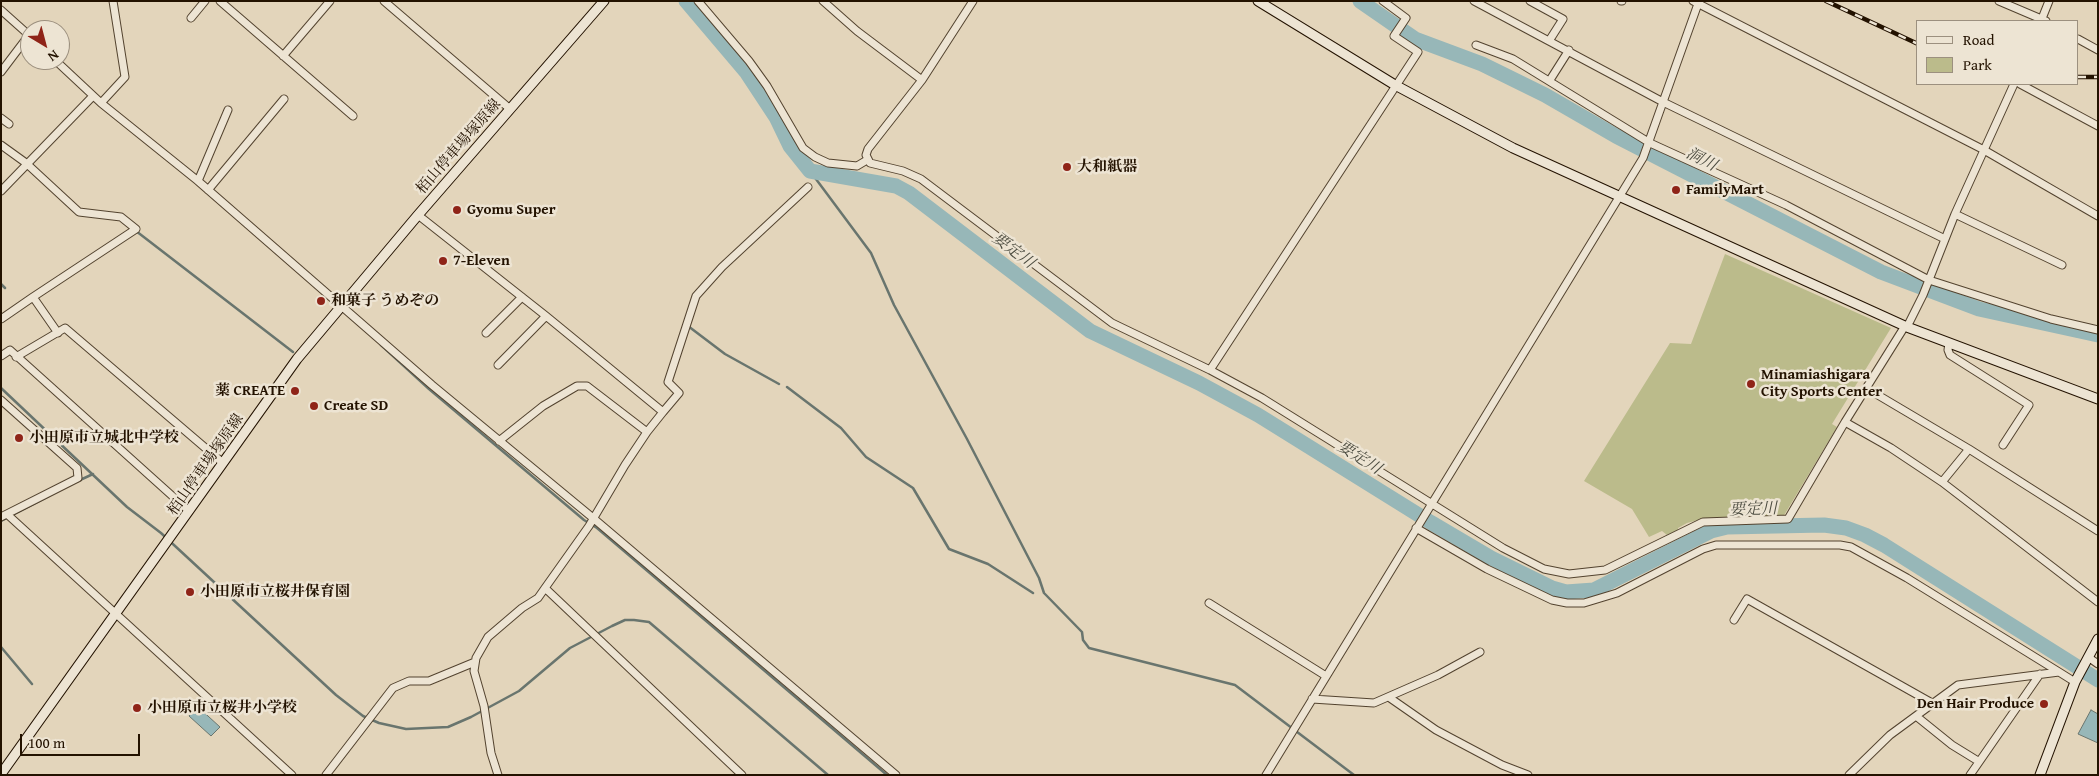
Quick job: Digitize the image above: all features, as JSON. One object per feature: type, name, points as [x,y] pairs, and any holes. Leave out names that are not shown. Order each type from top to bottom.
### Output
[{"type":"street","points":[[101,103],[125,76],[113,1]]},
{"type":"street","points":[[191,18],[205,1]]},
{"type":"street","points":[[220,1],[353,116]]},
{"type":"street","points":[[283,56],[330,1]]},
{"type":"street","points":[[384,1],[510,109]]},
{"type":"street","name":"栢山停車場塚原線","points":[[2,770],[116,614],[297,359],[418,215],[604,1]]},
{"type":"street","points":[[698,1],[758,74],[803,148],[815,157],[828,163],[856,166],[867,160]]},
{"type":"street","points":[[823,1],[922,80]]},
{"type":"street","points":[[867,160],[868,149],[922,80],[973,1]]},
{"type":"street","points":[[1258,1],[1395,85],[1513,148],[1619,198],[1906,326],[2098,399]]},
{"type":"street","points":[[1210,370],[1418,52],[1394,36],[1406,18],[1383,1]]},
{"type":"street","points":[[1474,1],[1663,102],[1945,239]]},
{"type":"street","points":[[1530,1],[1563,20],[1549,41]]},
{"type":"street","points":[[1999,1],[2043,20],[2049,1]]},
{"type":"street","points":[[1266,775],[1643,158],[1697,2],[1984,150],[2098,216]]},
{"type":"street","points":[[1,10],[20,27]]},
{"type":"street","points":[[2079,40],[2098,50]]},
{"type":"street","points":[[1476,45],[1513,59],[1550,80],[1649,144],[1786,206],[1928,281],[2051,319],[2098,330]]},
{"type":"street","points":[[1,72],[20,48]]},
{"type":"street","points":[[1550,80],[1568,50]]},
{"type":"street","points":[[66,70],[101,103],[198,181],[340,306],[592,521],[896,775]]},
{"type":"street","points":[[867,160],[874,166],[903,171],[921,180],[1112,323],[1210,370],[1262,398],[1429,507],[1503,548],[1544,569],[1569,574],[1605,570],[1703,522],[1788,519],[1923,295],[1955,214],[2014,85]]},
{"type":"street","points":[[2022,85],[2098,126]]},
{"type":"street","points":[[1,191],[26,163],[93,96]]},
{"type":"street","points":[[208,190],[284,99]]},
{"type":"street","points":[[198,181],[228,110]]},
{"type":"street","points":[[1,118],[9,124]]},
{"type":"street","points":[[1,145],[26,163],[79,212],[121,217],[136,229],[1,319]]},
{"type":"street","points":[[498,775],[491,753],[484,706],[474,671],[480,649],[488,637],[522,608],[538,598],[592,521],[624,465],[647,432],[679,393],[668,382],[696,296],[722,267],[808,187]]},
{"type":"street","points":[[1955,214],[2062,265]]},
{"type":"street","points":[[418,215],[663,412]]},
{"type":"street","points":[[33,297],[58,332]]},
{"type":"street","points":[[486,333],[522,297]]},
{"type":"street","points":[[498,365],[546,316]]},
{"type":"street","points":[[16,356],[65,328],[223,463]]},
{"type":"street","points":[[1950,343],[1948,350],[1950,355],[2029,405],[2003,445]]},
{"type":"street","points":[[1,356],[10,350],[189,511]]},
{"type":"street","points":[[499,441],[543,406],[577,386],[587,386],[647,432]]},
{"type":"street","points":[[1866,388],[1969,449],[2098,531]]},
{"type":"street","points":[[1,400],[77,468],[78,478],[5,516],[116,614],[292,775]]},
{"type":"street","points":[[1845,422],[1891,448],[1942,482],[2098,602]]},
{"type":"street","points":[[1942,482],[1969,449]]},
{"type":"street","points":[[1417,527],[1487,569],[1552,600],[1567,603],[1584,602],[1617,592],[1716,544],[1840,544],[1851,547],[1907,578],[2075,682]]},
{"type":"street","points":[[545,588],[742,775]]},
{"type":"street","points":[[1734,620],[1747,599],[1932,703]]},
{"type":"street","points":[[1210,603],[1326,676]]},
{"type":"street","points":[[2040,775],[2075,682],[2098,639]]},
{"type":"street","points":[[1312,699],[1374,703],[1390,698],[1438,676],[1480,652]]},
{"type":"street","points":[[2088,658],[2098,664]]},
{"type":"street","points":[[326,775],[393,688],[409,681],[429,681],[475,662]]},
{"type":"street","points":[[1849,775],[1890,735],[1958,685],[2059,672]]},
{"type":"street","points":[[1970,775],[2040,674]]},
{"type":"street","points":[[1390,698],[1436,730],[1502,765],[1528,775]]},
{"type":"street","points":[[1916,716],[1952,745],[1978,761]]},
{"type":"green space","name":"Minamiashigara City Sports Center","points":[[1725,254],[1891,328],[1832,424],[1837,427],[1783,517],[1706,518],[1687,523],[1667,535],[1662,531],[1649,537],[1632,509],[1584,481],[1670,343],[1691,344]]},
{"type":"water","points":[[197,706],[220,727],[211,736],[189,716]]},
{"type":"water","points":[[2091,710],[2098,714],[2098,743],[2078,734]]},
{"type":"waterway","name":"要定川","points":[[686,1],[747,73],[776,117],[790,146],[810,171],[896,186],[909,193],[1090,331],[1199,383],[1258,415],[1491,558],[1552,588],[1566,592],[1594,590],[1711,531],[1727,527],[1824,525],[1846,528],[1884,545],[2098,680]]},
{"type":"waterway","name":"洞川","points":[[1360,1],[1415,39],[1482,64],[1545,95],[1616,136],[1881,272],[1979,309],[2098,335]]},
{"type":"waterway","points":[[810,171],[871,253],[894,305],[967,439],[1039,578],[1044,593],[1082,632],[1083,640],[1089,648],[1235,685],[1354,775]]},
{"type":"waterway","points":[[136,231],[293,352]]},
{"type":"waterway","points":[[1,284],[5,288]]},
{"type":"waterway","points":[[688,326],[725,354],[779,384]]},
{"type":"waterway","points":[[381,345],[429,389],[584,520],[597,528],[887,775]]},
{"type":"waterway","points":[[787,387],[841,428],[866,457],[913,488],[949,549],[988,564],[1033,593]]},
{"type":"waterway","points":[[1,388],[127,507],[161,533],[336,695],[363,716],[379,723],[406,729],[448,727],[519,691],[570,648],[625,620],[634,620],[649,622],[828,775]]},
{"type":"waterway","points":[[78,481],[93,474]]},
{"type":"waterway","points":[[1,521],[49,496]]},
{"type":"waterway","points":[[1,647],[32,684]]},
{"type":"railway","points":[[1826,1],[1916,43]]},
{"type":"railway","points":[[2079,77],[2098,77]]},
{"type":"place","name":"大和紙器","points":[[1067,167]]},
{"type":"place","name":"FamilyMart","points":[[1676,190]]},
{"type":"place","name":"Gyomu Super","points":[[457,210]]},
{"type":"place","name":"7-Eleven","points":[[443,261]]},
{"type":"place","name":"和菓子 うめぞの","points":[[321,301]]},
{"type":"place","name":"Minamiashigara City Sports Center","points":[[1751,384]]},
{"type":"place","name":"薬 CREATE","points":[[295,391]]},
{"type":"place","name":"Create SD","points":[[314,406]]},
{"type":"place","name":"小田原市立城北中学校","points":[[19,438]]},
{"type":"place","name":"小田原市立桜井保育園","points":[[190,592]]},
{"type":"place","name":"Den Hair Produce","points":[[2044,704]]},
{"type":"place","name":"小田原市立桜井小学校","points":[[137,708]]}]
